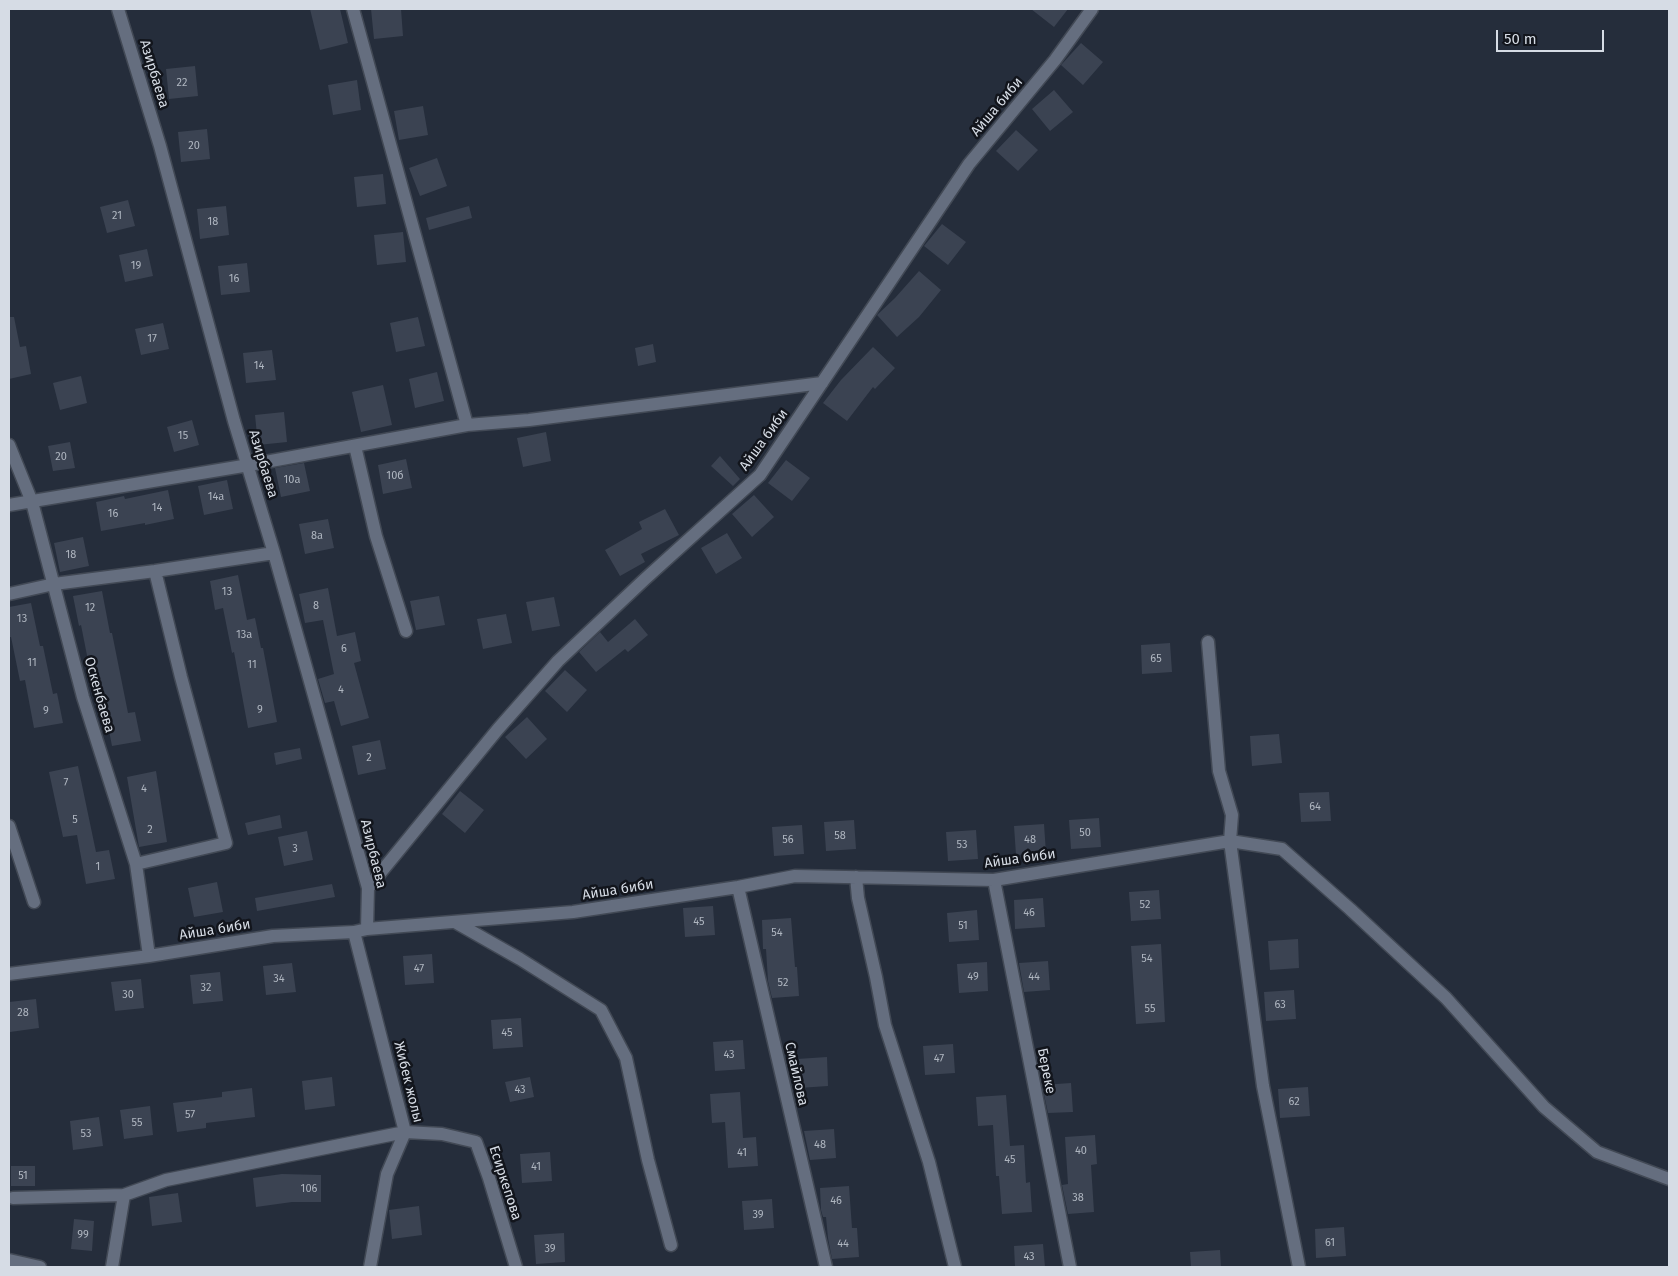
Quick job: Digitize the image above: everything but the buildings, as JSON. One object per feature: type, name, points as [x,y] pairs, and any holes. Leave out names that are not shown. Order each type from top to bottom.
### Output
[{"type":"street","name":"Азирбаева","points":[[118,9],[160,146],[234,421],[249,465],[368,888],[368,929]]},
{"type":"street","points":[[353,9],[467,425]]},
{"type":"street","name":"Айша биби","points":[[368,888],[498,729],[558,660],[760,475],[969,164],[1055,60],[1092,9]]},
{"type":"street","points":[[9,505],[249,465],[467,425],[530,420],[822,383]]},
{"type":"street","name":"Оскенбаева","points":[[9,445],[32,502],[82,697],[136,864],[149,956]]},
{"type":"street","points":[[355,446],[376,536],[406,631]]},
{"type":"street","points":[[9,594],[54,584],[274,553]]},
{"type":"street","points":[[136,864],[226,843],[181,677],[155,571]]},
{"type":"street","points":[[1208,642],[1219,771],[1232,815],[1230,841],[1263,1086],[1299,1267]]},
{"type":"street","points":[[9,826],[34,902]]},
{"type":"street","name":"Айша биби","points":[[9,974],[149,956],[273,936],[354,932],[368,929],[573,912],[738,887],[795,876],[994,880],[1230,841],[1282,850],[1350,909],[1446,998],[1544,1106],[1597,1152],[1669,1179]]},
{"type":"street","points":[[856,877],[858,898],[885,1025],[929,1162],[955,1267]]},
{"type":"street","name":"Береке","points":[[994,880],[1070,1267]]},
{"type":"street","name":"Смайлова","points":[[738,887],[826,1267]]},
{"type":"street","points":[[455,922],[520,959],[601,1010],[626,1058],[648,1160],[671,1245]]},
{"type":"street","name":"Жибек жолы","points":[[354,932],[406,1132],[387,1174],[370,1267]]},
{"type":"street","points":[[13,1198],[124,1195],[166,1180],[406,1132]]},
{"type":"street","name":"Есиркепова","points":[[406,1132],[442,1134],[476,1142],[516,1267]]},
{"type":"street","points":[[112,1267],[124,1195]]},
{"type":"street","points":[[9,1260],[40,1267]]}]
